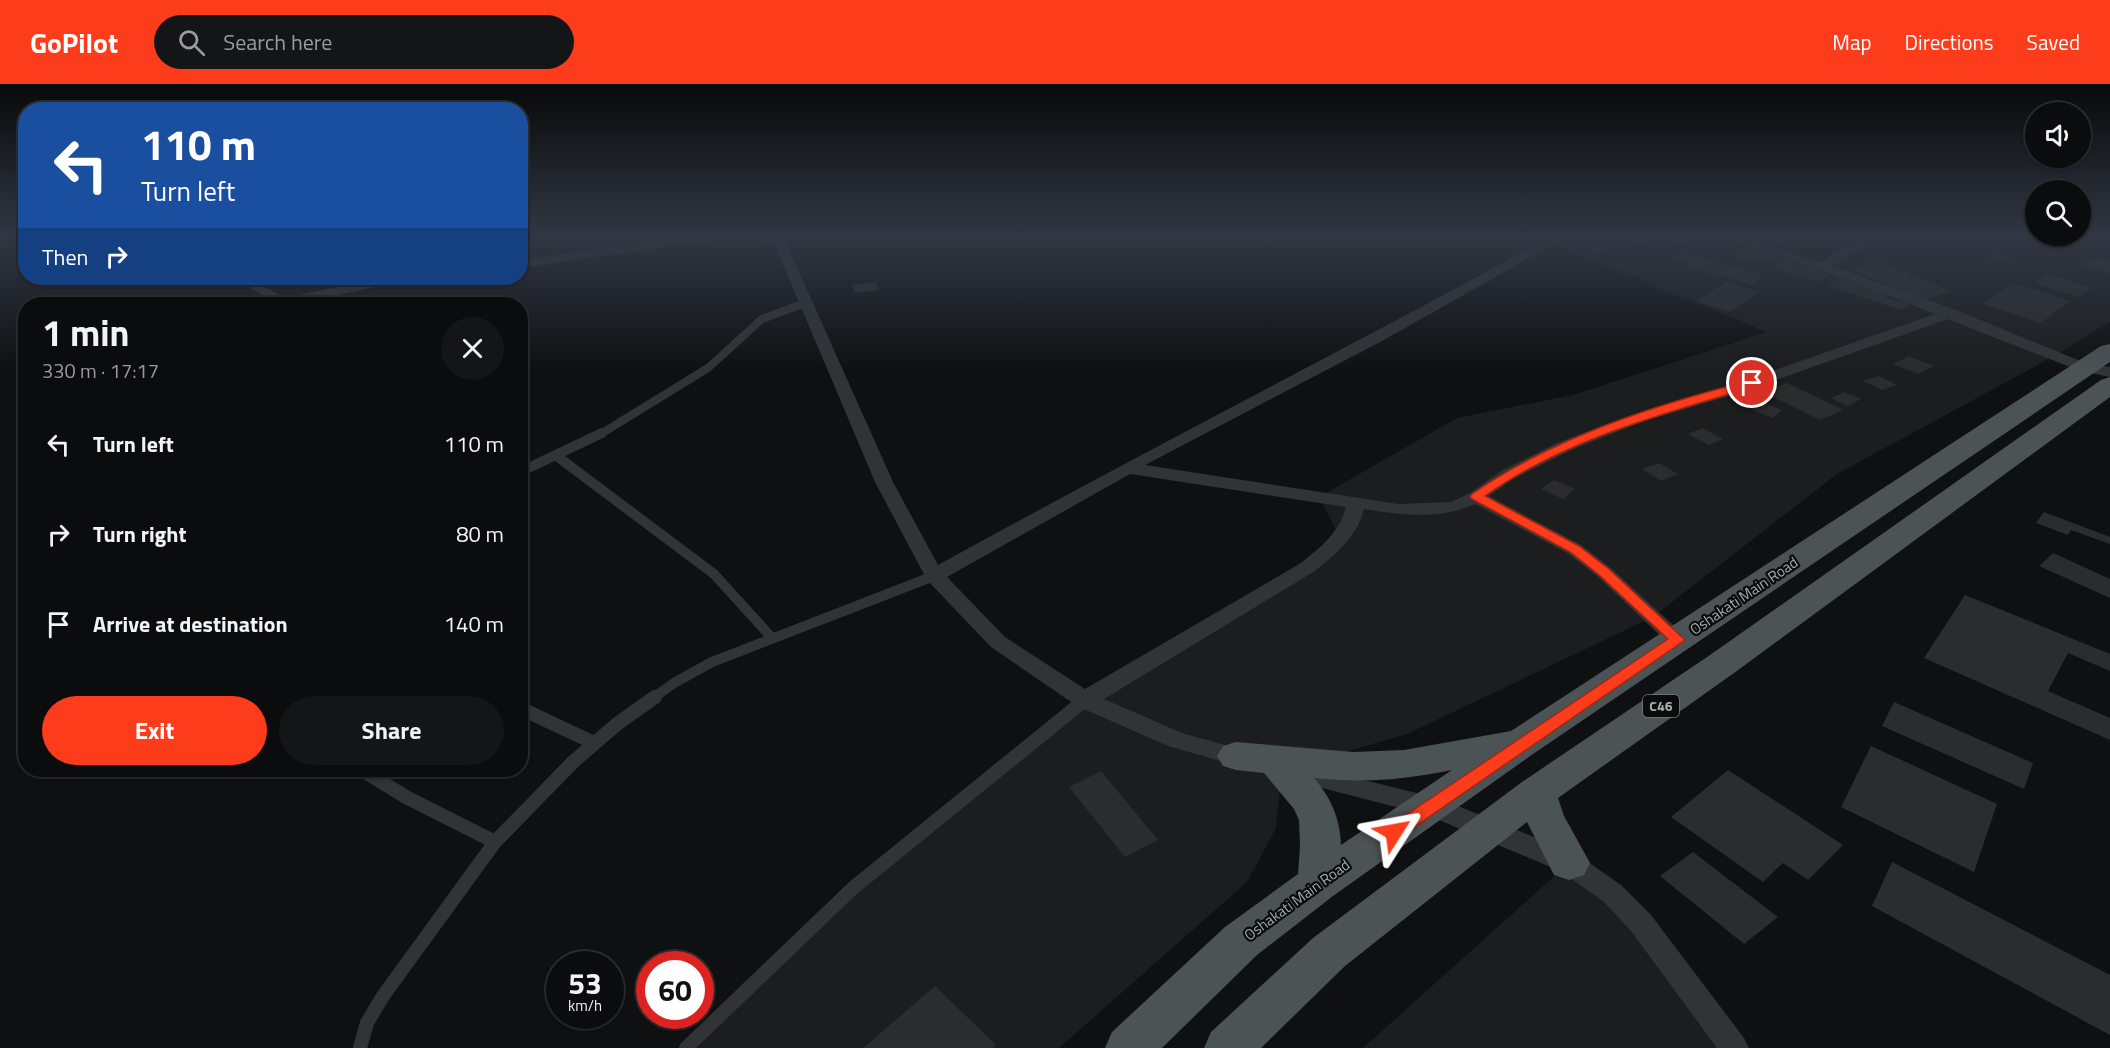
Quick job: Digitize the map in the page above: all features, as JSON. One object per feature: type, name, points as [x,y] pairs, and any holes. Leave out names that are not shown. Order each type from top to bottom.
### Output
[{"type":"main road","name":"Oshakati Main Road","points":[[1129,1048],[1241,941],[1318,882],[1677,640],[2104,369]]},
{"type":"main road","name":"C46","points":[[1228,1048],[1329,952],[1536,793],[1732,657],[2104,369]]},
{"type":"main road","points":[[1236,756],[1354,767],[1404,765],[1520,744]]},
{"type":"main road","points":[[1282,770],[1304,791],[1318,814],[1322,830],[1318,882]]},
{"type":"main road","points":[[1536,793],[1545,818],[1569,863]]},
{"type":"street","points":[[796,281],[884,482],[934,576],[998,642],[1085,700],[1176,740],[1282,770],[1317,776],[1432,806],[1490,829],[1530,849],[1569,863],[1612,894],[1641,923],[1734,1048]]},
{"type":"street","points":[[934,576],[1127,468],[1377,338],[1480,281]]},
{"type":"street","points":[[1864,281],[2104,369]]},
{"type":"street","points":[[1127,468],[1356,504],[1398,509],[1454,507],[1476,497],[1507,475],[1535,461],[1638,418],[1730,391],[1951,313]]},
{"type":"street","points":[[1476,497],[1575,549],[1604,572],[1677,640]]},
{"type":"street","points":[[1085,700],[1308,567],[1341,540],[1353,521],[1356,504]]},
{"type":"lane","points":[[254,285],[275,297]]},
{"type":"lane","points":[[316,297],[368,285]]},
{"type":"lane","points":[[528,469],[558,457],[603,434],[662,399],[723,357],[747,331],[763,319],[805,303]]},
{"type":"lane","points":[[558,457],[714,574],[772,638]]},
{"type":"lane","points":[[360,1048],[367,1023],[383,996],[495,842],[573,762],[617,724],[690,673],[772,638],[934,576]]},
{"type":"lane","points":[[686,1048],[853,888],[1085,700]]},
{"type":"lane","points":[[528,712],[594,743]]},
{"type":"lane","points":[[373,777],[406,797],[495,842]]},
{"type":"shaded area","points":[[1643,281],[2110,281],[2110,321],[2054,356],[1837,474],[1653,617],[1407,734],[1282,770],[1276,828],[1247,882],[1059,1048],[686,1048],[706,1029],[714,1029],[714,1021],[853,888],[1085,700],[1341,540],[1319,497],[1457,418],[1573,395],[1767,332]]},
{"type":"shaded area","points":[[1569,863],[1612,893],[1733,1048],[1363,1048]]},
{"type":"building","points":[[1727,281],[1759,292],[1730,312],[1697,301]]},
{"type":"building","points":[[1738,281],[1757,281],[1753,285]]},
{"type":"building","points":[[1835,281],[1852,281],[1890,293],[1885,297],[1910,304],[1903,310],[1828,286]]},
{"type":"building","points":[[1879,281],[1927,281],[1952,291],[1924,300]]},
{"type":"building","points":[[2038,281],[2070,281],[2092,288],[2079,297],[2035,283]]},
{"type":"building","points":[[875,282],[879,290],[855,293],[852,285]]},
{"type":"building","points":[[2013,283],[2070,301],[2041,323],[1982,304]]},
{"type":"building","points":[[1909,356],[1934,366],[1918,374],[1893,364]]},
{"type":"building","points":[[1879,376],[1897,385],[1882,390],[1863,381]]},
{"type":"building","points":[[1787,383],[1844,410],[1820,420],[1763,392]]},
{"type":"building","points":[[1844,392],[1861,399],[1847,406],[1831,398]]},
{"type":"building","points":[[1761,402],[1782,410],[1773,418],[1752,410]]},
{"type":"building","points":[[1702,428],[1723,439],[1709,445],[1688,434]]},
{"type":"building","points":[[1659,463],[1678,474],[1661,481],[1642,469]]},
{"type":"building","points":[[1554,480],[1575,489],[1563,499],[1541,489]]},
{"type":"building","points":[[2044,512],[2110,537],[2110,544],[2071,530],[2068,535],[2036,523]]},
{"type":"building","points":[[2053,553],[2110,579],[2110,598],[2039,566]]},
{"type":"building","points":[[1965,595],[2110,654],[2110,671],[2068,653],[2048,691],[2110,718],[2110,740],[1924,658]]},
{"type":"building","points":[[1894,702],[2033,763],[2024,789],[1882,726]]},
{"type":"building","points":[[1871,746],[1997,804],[1974,872],[1841,807]]},
{"type":"building","points":[[1728,770],[1843,845],[1808,880],[1783,863],[1763,882],[1671,817]]},
{"type":"building","points":[[1101,771],[1158,840],[1125,857],[1069,787]]},
{"type":"building","points":[[1693,852],[1778,917],[1744,944],[1660,876]]},
{"type":"building","points":[[1892,862],[2110,975],[2110,1035],[1872,906]]},
{"type":"building","points":[[935,986],[996,1045],[992,1048],[863,1048]]},
{"type":"route","points":[[1394,832],[1520,744],[1677,640],[1604,572],[1575,549],[1476,497],[1507,475],[1563,447],[1638,418],[1752,383]]}]
